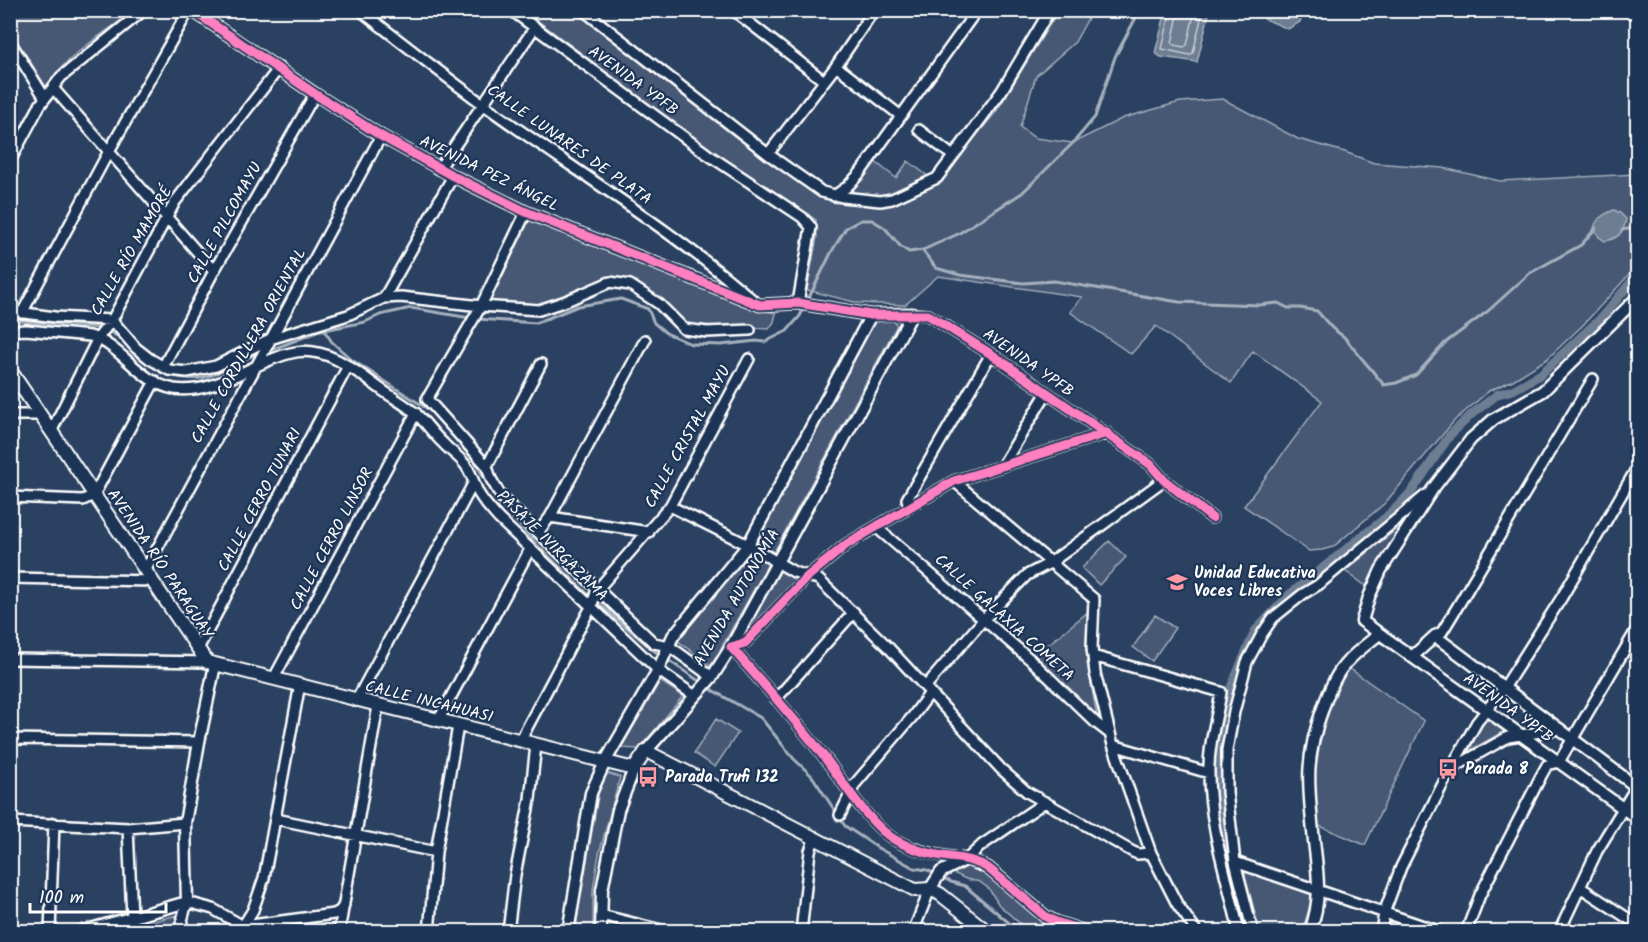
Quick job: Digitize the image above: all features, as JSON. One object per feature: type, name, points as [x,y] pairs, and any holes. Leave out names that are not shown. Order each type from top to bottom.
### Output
[{"type":"main road","name":"AVENIDA RÍO PARAGUAY","points":[[10,370],[148,576],[198,649],[211,664]]},
{"type":"main road","name":"CALLE INCAHUASI","points":[[211,664],[300,684],[356,701],[634,769]]},
{"type":"main road","name":"AVENIDA AUTONOMÍA","points":[[634,769],[646,751]]},
{"type":"main road","points":[[646,751],[915,890],[935,881],[940,894],[988,932]]},
{"type":"street","points":[[10,161],[52,88],[75,66],[144,10]]},
{"type":"street","points":[[22,313],[109,151],[191,10]]},
{"type":"street","name":"AVENIDA PEZ ÁNGEL","points":[[191,10],[381,136],[526,213],[760,305],[804,304]]},
{"type":"street","name":"CALLE LUNARES DE PLATA","points":[[360,10],[484,105],[640,213],[760,305]]},
{"type":"street","name":"AVENIDA YPFB","points":[[511,10],[707,154],[802,217],[811,227],[804,304],[871,315],[928,315],[991,354],[1150,464],[1164,480],[1212,518]]},
{"type":"street","name":"AVENIDA YPFB","points":[[583,10],[768,154],[822,192],[834,196]]},
{"type":"street","points":[[733,10],[824,81]]},
{"type":"street","points":[[768,154],[836,66],[874,10]]},
{"type":"street","points":[[834,196],[847,187],[860,173],[977,10]]},
{"type":"street","points":[[834,196],[880,201],[892,199],[938,178],[1001,92],[1050,10]]},
{"type":"street","points":[[440,169],[535,27]]},
{"type":"street","points":[[10,42],[45,98]]},
{"type":"street","points":[[836,66],[901,116]]},
{"type":"street","name":"CALLE RÍO MAMORÉ","points":[[51,432],[99,338],[112,320],[174,202],[279,68]]},
{"type":"street","points":[[52,88],[214,271]]},
{"type":"street","name":"CALLE PILCOMAYU","points":[[163,367],[214,271],[315,94]]},
{"type":"street","points":[[920,130],[953,156]]},
{"type":"street","name":"CALLE CORDILLERA ORIENTAL","points":[[148,576],[265,347],[381,136]]},
{"type":"street","points":[[384,298],[453,176]]},
{"type":"street","points":[[476,314],[526,213]]},
{"type":"street","points":[[10,311],[112,320],[136,348],[150,359],[169,370],[188,372],[216,366],[348,315],[384,298],[401,297],[476,314],[539,310],[610,282],[630,285],[659,304],[684,329],[706,332],[750,330]]},
{"type":"street","points":[[1253,932],[1234,862],[1227,792],[1227,750],[1239,686],[1247,662],[1262,634],[1273,618],[1318,585],[1432,490],[1471,439],[1494,419],[1544,390],[1638,297]]},
{"type":"street","name":"PASAJE IVIRGAZAMA","points":[[476,314],[427,399],[487,466],[491,479],[502,498],[654,643],[669,646],[712,677]]},
{"type":"street","name":"AVENIDA AUTONOMÍA","points":[[646,751],[712,677],[731,647],[912,314]]},
{"type":"street","name":"AVENIDA AUTONOMÍA","points":[[568,932],[591,793],[605,762],[658,670],[673,636],[748,545],[871,315]]},
{"type":"street","points":[[10,331],[26,330],[99,338]]},
{"type":"street","name":"PASAJE IVIRGAZAMA","points":[[99,338],[111,345],[133,366],[155,381],[172,388],[196,389],[299,351],[325,355],[348,366],[416,413],[470,470],[488,507],[658,670],[695,696]]},
{"type":"street","points":[[539,531],[550,517],[645,340]]},
{"type":"street","points":[[909,506],[907,499],[991,354]]},
{"type":"street","name":"CALLE CRISTAL MAYU","points":[[520,741],[591,607],[597,590],[670,506],[749,359]]},
{"type":"street","points":[[487,466],[541,364]]},
{"type":"street","name":"CALLE CERRO TUNARI","points":[[198,649],[348,366]]},
{"type":"street","points":[[1412,657],[1442,632],[1593,379]]},
{"type":"street","points":[[10,497],[83,500],[94,495],[155,381]]},
{"type":"street","points":[[1002,466],[1046,394]]},
{"type":"street","name":"CALLE CERRO LINSOR","points":[[274,678],[416,413]]},
{"type":"street","points":[[10,415],[40,415]]},
{"type":"street","points":[[1086,932],[1056,922],[1046,916],[988,868],[967,859],[928,853],[895,840],[849,793],[829,763],[731,647],[744,643],[807,577],[847,544],[909,506],[954,481],[1107,434]]},
{"type":"street","points":[[1381,932],[1384,913],[1401,867],[1450,770],[1477,722],[1504,688],[1562,597],[1638,466]]},
{"type":"street","points":[[840,814],[849,793],[984,619],[1027,575],[1050,563],[1164,480]]},
{"type":"street","points":[[954,481],[1094,599],[1095,673],[1113,745],[1151,853],[1177,904],[1197,932]]},
{"type":"street","points":[[356,701],[474,482]]},
{"type":"street","name":"AVENIDA YPFB","points":[[1432,490],[1381,570],[1369,597],[1362,621],[1638,819]]},
{"type":"street","points":[[670,506],[807,577],[818,579],[854,612],[1001,769],[1027,792],[1133,852],[1151,853]]},
{"type":"street","points":[[550,517],[649,532]]},
{"type":"street","name":"CALLE GALAXIA COMETA","points":[[876,527],[1032,661],[1096,723],[1110,733]]},
{"type":"street","points":[[438,720],[530,549]]},
{"type":"street","points":[[10,578],[148,576]]},
{"type":"street","points":[[776,699],[854,612]]},
{"type":"street","points":[[1466,932],[1480,895],[1547,765],[1558,762],[1638,627]]},
{"type":"street","points":[[1310,932],[1319,890],[1308,784],[1312,741],[1336,677],[1348,661],[1379,634]]},
{"type":"street","name":"AVENIDA YPFB","points":[[1435,636],[1637,786]]},
{"type":"street","points":[[1093,656],[1221,692],[1213,727],[1209,773],[1219,852],[1239,932]]},
{"type":"street","name":"CALLE INCAHUASI","points":[[10,659],[211,664]]},
{"type":"street","points":[[179,932],[187,902],[185,823],[211,664]]},
{"type":"street","points":[[243,929],[253,910],[264,878],[300,684]]},
{"type":"street","points":[[339,932],[378,706]]},
{"type":"street","points":[[429,932],[436,852],[458,726]]},
{"type":"street","points":[[1450,770],[1508,736],[1560,729]]},
{"type":"street","points":[[10,739],[198,742]]},
{"type":"street","points":[[508,932],[515,874],[530,799],[536,745]]},
{"type":"street","points":[[1113,745],[1209,773]]},
{"type":"street","name":"AVENIDA AUTONOMÍA","points":[[601,932],[602,891],[618,810],[634,769]]},
{"type":"street","points":[[1559,932],[1621,808],[1637,786]]},
{"type":"street","points":[[913,932],[935,881],[967,859],[982,845],[1045,802]]},
{"type":"street","points":[[276,819],[436,852]]},
{"type":"street","points":[[10,822],[128,828],[185,823]]},
{"type":"street","points":[[51,932],[54,823]]},
{"type":"street","points":[[128,828],[132,917],[130,932]]},
{"type":"street","points":[[801,932],[810,851],[814,837]]},
{"type":"street","points":[[1234,862],[1441,932]]},
{"type":"street","points":[[1580,887],[1638,925]]},
{"type":"street","points":[[80,932],[187,902],[213,909],[243,929],[334,914],[344,905]]},
{"type":"street","points":[[601,915],[669,932]]},
{"type":"shaded area","points":[[11,10],[134,11],[74,55],[46,87],[11,31]]},
{"type":"shaded area","points":[[525,11],[575,11],[734,136],[820,197],[836,203],[851,204],[845,191],[874,161],[896,178],[908,161],[937,183],[996,112],[1058,11],[1092,11],[1075,42],[1036,76],[1020,127],[1035,138],[1073,143],[1123,118],[1180,102],[1223,99],[1298,139],[1374,163],[1443,168],[1500,181],[1637,174],[1637,266],[1583,325],[1547,359],[1513,380],[1489,391],[1455,420],[1385,503],[1333,547],[1309,551],[1244,506],[1322,401],[1253,351],[1231,383],[1156,326],[1131,354],[1070,312],[1082,297],[938,276],[905,305],[858,303],[807,290],[817,237],[816,220],[711,151]]},
{"type":"shaded area","points":[[530,219],[755,309],[776,313],[774,322],[769,329],[685,324],[651,292],[631,282],[609,278],[539,306],[490,302]]},
{"type":"shaded area","points":[[877,317],[890,317],[897,325],[774,552],[756,543]]},
{"type":"shaded area","points":[[1412,517],[1366,586],[1345,571]]},
{"type":"shaded area","points":[[1109,541],[1126,557],[1099,585],[1082,568]]},
{"type":"shaded area","points":[[752,553],[765,560],[767,566],[711,666],[678,641],[708,600]]},
{"type":"shaded area","points":[[781,570],[799,580],[742,638]]},
{"type":"shaded area","points":[[1088,612],[1087,662],[1097,716],[1034,656]]},
{"type":"shaded area","points":[[1155,615],[1175,628],[1152,661],[1133,647]]},
{"type":"shaded area","points":[[1349,668],[1424,721],[1365,845],[1317,825],[1314,783],[1316,743],[1327,705],[1336,686]]},
{"type":"shaded area","points":[[660,681],[683,696],[639,749],[621,748]]},
{"type":"shaded area","points":[[1487,715],[1508,729],[1469,751]]},
{"type":"shaded area","points":[[716,719],[738,733],[715,767],[694,753]]},
{"type":"shaded area","points":[[607,773],[620,777],[599,854],[593,890],[593,931],[575,931],[599,790]]},
{"type":"shaded area","points":[[964,866],[973,868],[996,882],[1048,928],[1061,931],[1033,931],[1025,928],[999,905],[989,889],[980,882],[953,873]]},
{"type":"shaded area","points":[[1243,869],[1311,891],[1314,894],[1302,931],[1257,931],[1241,873]]},
{"type":"shaded area","points":[[177,915],[174,931],[139,931],[139,925]]},
{"type":"water","points":[[1166,11],[1197,11],[1209,14],[1197,62],[1161,57],[1155,53]]},
{"type":"water","points":[[1257,11],[1304,11],[1300,22],[1288,29],[1265,19]]},
{"type":"water","points":[[1614,210],[1626,219],[1625,224],[1617,237],[1605,241],[1599,237],[1594,228],[1601,217]]},
{"type":"waterway","points":[[477,319],[536,323],[578,306],[621,299],[648,309],[654,323],[666,333],[691,344],[721,345],[765,342],[787,331],[800,316],[846,228],[861,220],[872,220],[885,228],[900,246],[909,252],[923,250],[958,234],[1022,193],[1073,143],[1095,117],[1115,57],[1140,10]]},
{"type":"waterway","points":[[1622,230],[1638,227]]},
{"type":"waterway","points":[[923,251],[936,268],[960,275],[1023,283],[1054,281],[1179,302],[1259,305],[1278,303],[1288,308],[1317,311],[1332,328],[1344,337],[1384,385],[1416,375],[1445,343],[1488,311],[1530,273],[1581,245],[1596,228]]},
{"type":"waterway","points":[[1247,932],[1230,878],[1217,778],[1218,749],[1229,692],[1255,631],[1289,595],[1399,505],[1412,491],[1450,435],[1472,414],[1498,394],[1513,390],[1541,374],[1600,319],[1638,274]]},
{"type":"waterway","points":[[266,352],[319,331],[365,322],[380,315],[411,308],[470,318]]},
{"type":"waterway","points":[[10,320],[101,328]]},
{"type":"waterway","points":[[107,330],[125,341]]},
{"type":"waterway","points":[[324,330],[332,342],[352,360],[434,413],[476,463],[493,494],[537,545],[591,597]]},
{"type":"waterway","points":[[142,358],[166,373],[193,379],[212,375],[260,353]]},
{"type":"waterway","points":[[596,601],[653,650],[702,683]]},
{"type":"waterway","points":[[707,687],[761,718],[794,759],[812,776],[845,826],[914,868],[936,874]]},
{"type":"waterway","points":[[941,877],[965,886],[1020,932]]},
{"type":"cycle path","points":[[192,10],[381,136],[453,176],[526,212],[760,305],[798,303],[871,315],[928,315],[991,354],[1150,464],[1164,480],[1212,518]]},
{"type":"cycle path","points":[[1086,932],[1046,917],[983,865],[922,851],[888,835],[869,816],[805,732],[731,647],[745,643],[807,577],[847,544],[954,481],[1107,433]]},
{"type":"place","name":"Unidad Educativa Voces Libres","points":[[1177,582]]},
{"type":"place","name":"Parada 8","points":[[1448,769]]},
{"type":"place","name":"Parada Trufi 132","points":[[648,777]]}]
